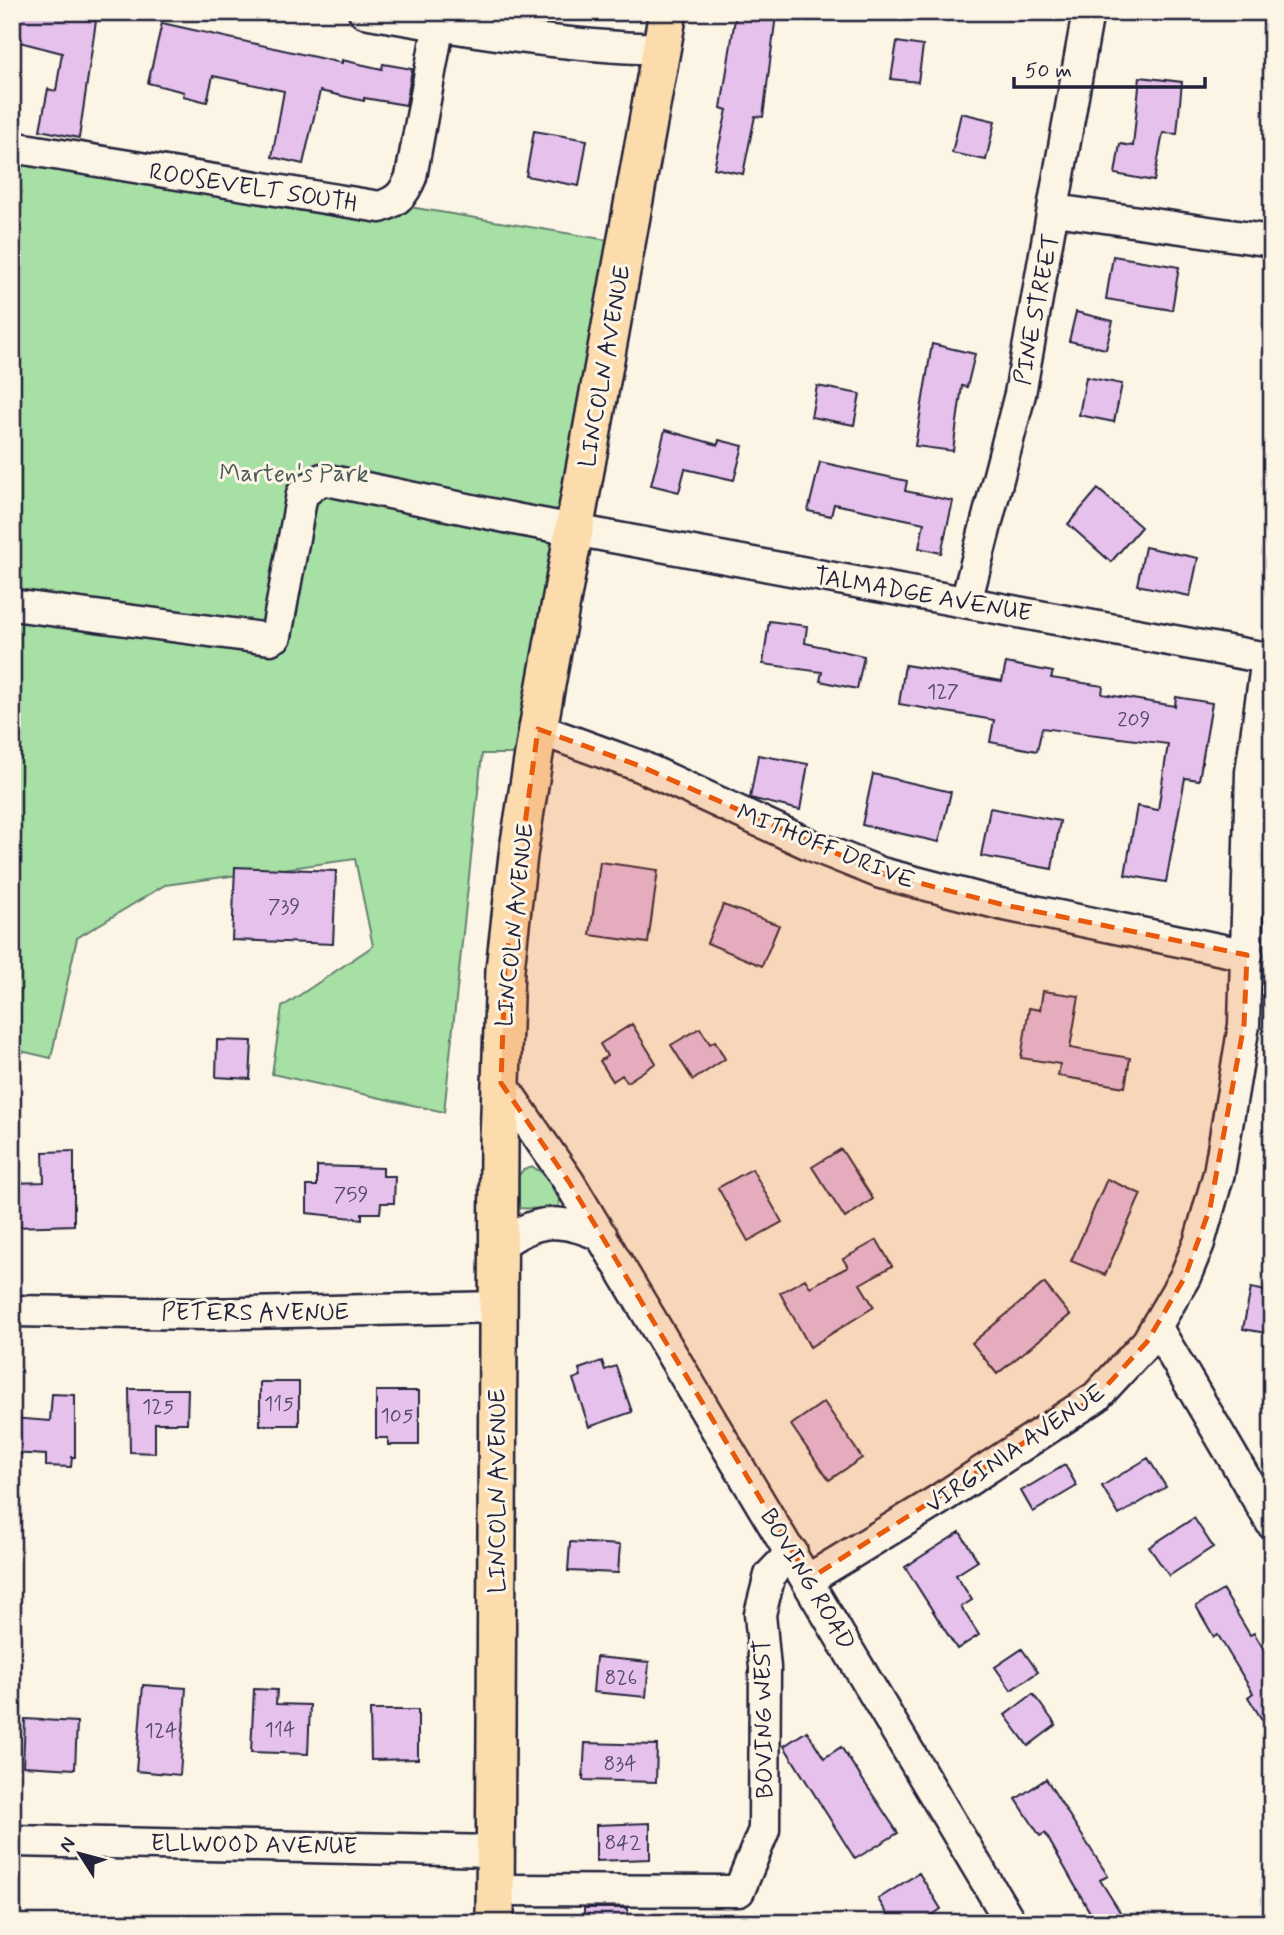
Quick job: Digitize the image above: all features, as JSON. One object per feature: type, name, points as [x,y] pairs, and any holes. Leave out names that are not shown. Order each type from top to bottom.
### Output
[{"type":"main road","name":"LINCOLN AVENUE","points":[[495,1906],[500,1083],[505,969],[518,855],[538,729],[668,12]]},
{"type":"street","points":[[364,12],[440,19],[588,46],[661,50]]},
{"type":"street","name":"PINE STREET","points":[[966,602],[1020,394],[1088,12]]},
{"type":"street","name":"ROOSEVELT SOUTH","points":[[12,146],[380,207],[395,202],[405,191],[411,177],[440,19]]},
{"type":"street","points":[[1055,209],[1272,241]]},
{"type":"street","name":"TALMADGE AVENUE","points":[[15,614],[270,639],[276,636],[302,495],[322,479],[573,530],[1269,658]]},
{"type":"street","name":"VIRGINIA AVENUE","points":[[809,1579],[937,1501],[1096,1397],[1123,1371],[1157,1328],[1185,1277],[1199,1243],[1219,1173],[1244,1025],[1251,772],[1269,658]]},
{"type":"street","name":"MITHOFF DRIVE","points":[[538,729],[640,766],[811,845],[881,873],[1000,904],[1247,955]]},
{"type":"street","name":"BOVING ROAD","points":[[500,1083],[569,1182],[602,1236],[809,1579],[1011,1923]]},
{"type":"street","points":[[499,1246],[519,1232],[553,1222],[576,1225],[602,1236]]},
{"type":"street","name":"PETERS AVENUE","points":[[12,1311],[205,1314],[498,1307]]},
{"type":"street","points":[[1157,1328],[1272,1524]]},
{"type":"street","name":"BOVING WEST","points":[[495,1906],[739,1891],[764,1830],[765,1668],[760,1614],[770,1575],[792,1552]]},
{"type":"street","name":"ELLWOOD AVENUE","points":[[12,1841],[495,1851]]},
{"type":"highlighted area","points":[[538,729],[640,766],[881,873],[1000,904],[1247,955],[1244,1025],[1210,1208],[1185,1277],[1147,1342],[1096,1397],[809,1579],[569,1182],[501,1083],[505,969]]},
{"type":"green space","name":"Marten's Park","points":[[12,141],[626,243],[534,754],[482,754],[444,1112],[272,1074],[282,1007],[373,946],[355,859],[165,885],[77,938],[51,1058],[12,1049]]},
{"type":"green space","points":[[533,1167],[544,1174],[560,1201],[557,1210],[519,1208],[518,1176],[523,1170]]},
{"type":"building","points":[[18,12],[48,12],[96,21],[79,138],[40,130],[48,89],[56,91],[62,53],[12,40]]},
{"type":"building","points":[[736,12],[776,15],[763,117],[755,116],[743,174],[714,168],[727,110],[721,108]]},
{"type":"building","points":[[162,23],[342,63],[342,60],[382,69],[383,64],[412,69],[406,105],[364,98],[364,101],[320,91],[303,164],[272,157],[284,91],[213,76],[207,102],[183,96],[184,92],[148,83]]},
{"type":"building","points":[[897,42],[923,46],[918,82],[891,79]]},
{"type":"building","points":[[1140,77],[1182,82],[1177,134],[1163,133],[1154,181],[1115,174],[1120,144],[1133,146]]},
{"type":"building","points":[[961,113],[995,121],[986,160],[952,153]]},
{"type":"building","points":[[534,131],[587,140],[579,186],[526,176]]},
{"type":"building","points":[[1113,256],[1179,267],[1172,310],[1106,299]]},
{"type":"building","points":[[1076,312],[1113,321],[1106,349],[1069,341]]},
{"type":"building","points":[[932,344],[975,354],[967,387],[962,386],[953,451],[915,446]]},
{"type":"building","points":[[1086,377],[1122,384],[1114,422],[1079,415]]},
{"type":"building","points":[[817,386],[860,394],[854,425],[811,417]]},
{"type":"building","points":[[665,430],[718,445],[719,440],[743,446],[734,480],[685,469],[679,492],[651,485]]},
{"type":"building","points":[[820,462],[907,481],[905,491],[953,501],[941,553],[919,548],[924,523],[834,504],[831,516],[808,511]]},
{"type":"building","points":[[1098,489],[1141,527],[1111,562],[1068,524]]},
{"type":"building","points":[[1145,547],[1198,558],[1190,596],[1137,585]]},
{"type":"building","points":[[769,621],[807,626],[805,643],[864,656],[857,689],[820,681],[822,672],[763,664]]},
{"type":"building","points":[[1006,663],[1053,672],[1051,678],[1103,686],[1102,694],[1175,706],[1176,697],[1212,703],[1199,780],[1185,778],[1166,882],[1125,875],[1137,806],[1158,810],[1168,744],[1042,728],[1037,751],[990,742],[994,720],[899,704],[905,665],[1002,681]]},
{"type":"building","points":[[758,755],[808,764],[800,810],[750,798]]},
{"type":"building","points":[[873,774],[951,792],[939,842],[862,825]]},
{"type":"building","points":[[990,808],[1060,821],[1052,869],[981,856]]},
{"type":"building","points":[[600,862],[658,870],[648,943],[590,935]]},
{"type":"building","points":[[235,867],[336,871],[333,944],[232,940]]},
{"type":"building","points":[[723,905],[779,925],[762,966],[707,943]]},
{"type":"building","points":[[1043,991],[1079,996],[1070,1048],[1130,1058],[1125,1087],[1058,1076],[1060,1064],[1021,1058],[1029,1008],[1040,1010]]},
{"type":"building","points":[[632,1024],[656,1063],[627,1082],[622,1075],[613,1081],[600,1061],[607,1056],[600,1044]]},
{"type":"building","points":[[700,1028],[710,1044],[715,1041],[725,1059],[693,1080],[671,1045]]},
{"type":"building","points":[[217,1040],[252,1041],[250,1079],[216,1077]]},
{"type":"building","points":[[841,1149],[873,1199],[845,1218],[812,1167]]},
{"type":"building","points":[[74,1151],[74,1225],[14,1227],[13,1183],[44,1182],[43,1152]]},
{"type":"building","points":[[317,1166],[383,1168],[383,1176],[395,1176],[394,1203],[381,1203],[380,1213],[362,1213],[362,1219],[307,1213],[307,1186],[317,1186]]},
{"type":"building","points":[[752,1169],[782,1222],[748,1241],[718,1188]]},
{"type":"building","points":[[1107,1179],[1141,1194],[1105,1275],[1071,1261]]},
{"type":"building","points":[[877,1240],[892,1266],[860,1284],[874,1307],[810,1347],[780,1293],[805,1279],[810,1287],[848,1267],[843,1259]]},
{"type":"building","points":[[1044,1283],[1070,1315],[997,1374],[972,1343]]},
{"type":"building","points":[[1251,1288],[1272,1292],[1272,1334],[1243,1329]]},
{"type":"building","points":[[602,1361],[605,1370],[616,1366],[632,1412],[589,1427],[573,1379],[581,1376],[579,1369]]},
{"type":"building","points":[[260,1382],[299,1382],[299,1425],[260,1425]]},
{"type":"building","points":[[129,1389],[188,1389],[187,1423],[155,1423],[155,1453],[130,1452]]},
{"type":"building","points":[[376,1391],[419,1391],[419,1445],[388,1445],[388,1438],[376,1438]]},
{"type":"building","points":[[52,1394],[75,1395],[75,1457],[72,1457],[71,1467],[46,1466],[46,1455],[12,1453],[12,1418],[50,1421]]},
{"type":"building","points":[[824,1402],[862,1458],[829,1480],[791,1425]]},
{"type":"building","points":[[1148,1458],[1166,1487],[1119,1515],[1102,1486]]},
{"type":"building","points":[[1065,1465],[1077,1486],[1033,1512],[1021,1491]]},
{"type":"building","points":[[1194,1518],[1213,1547],[1169,1576],[1149,1547]]},
{"type":"building","points":[[960,1532],[978,1561],[956,1575],[972,1600],[961,1607],[979,1635],[957,1649],[905,1567]]},
{"type":"building","points":[[570,1542],[620,1545],[618,1573],[568,1571]]},
{"type":"building","points":[[1223,1590],[1250,1635],[1254,1633],[1272,1663],[1272,1736],[1248,1697],[1253,1693],[1218,1635],[1214,1637],[1196,1606]]},
{"type":"building","points":[[1022,1649],[1038,1672],[1011,1690],[995,1667]]},
{"type":"building","points":[[596,1657],[649,1662],[646,1697],[593,1692]]},
{"type":"building","points":[[143,1685],[186,1688],[180,1775],[136,1771]]},
{"type":"building","points":[[254,1689],[277,1690],[276,1704],[310,1705],[308,1754],[251,1752]]},
{"type":"building","points":[[1033,1694],[1056,1725],[1028,1746],[1005,1715]]},
{"type":"building","points":[[370,1710],[418,1710],[418,1759],[371,1760]]},
{"type":"building","points":[[25,1719],[77,1722],[75,1769],[23,1766]]},
{"type":"building","points":[[807,1731],[824,1758],[841,1747],[898,1833],[855,1859],[784,1746]]},
{"type":"building","points":[[585,1743],[657,1745],[656,1782],[583,1780]]},
{"type":"building","points":[[1046,1779],[1108,1876],[1100,1880],[1127,1923],[1096,1923],[1045,1833],[1040,1836],[1016,1799]]},
{"type":"building","points":[[650,1823],[650,1859],[596,1861],[596,1825]]},
{"type":"building","points":[[919,1873],[941,1909],[920,1923],[893,1923],[878,1899]]},
{"type":"building","points":[[584,1908],[628,1908],[628,1923],[584,1923]]}]
